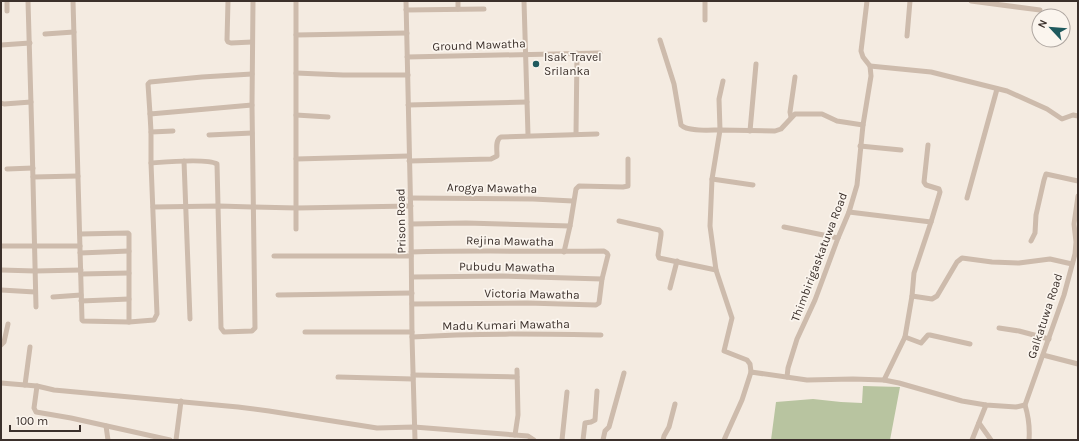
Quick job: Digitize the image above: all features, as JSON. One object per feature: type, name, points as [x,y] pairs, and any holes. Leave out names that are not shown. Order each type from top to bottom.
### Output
[{"type":"street","points":[[7,1],[7,11]]},
{"type":"street","points":[[28,1],[36,307]]},
{"type":"street","points":[[73,1],[83,321],[129,322],[154,320],[157,314],[151,163],[152,132],[148,84],[150,82],[252,74]]},
{"type":"street","points":[[228,1],[228,42],[252,42]]},
{"type":"street","points":[[151,163],[184,161],[212,162],[218,164],[221,328],[224,332],[252,331],[255,328],[252,207],[253,1]]},
{"type":"street","points":[[296,1],[296,229]]},
{"type":"street","name":"Prison Road","points":[[406,1],[415,440]]},
{"type":"street","points":[[458,1],[458,10]]},
{"type":"street","points":[[524,1],[528,135]]},
{"type":"street","points":[[705,1],[705,20]]},
{"type":"street","name":"Thimbirigaskatuwa Road","points":[[787,377],[788,368],[797,339],[815,300],[849,212],[857,185],[860,146],[871,76],[870,66],[863,57],[861,51],[867,1]]},
{"type":"street","points":[[907,36],[910,1]]},
{"type":"street","points":[[971,1],[1031,9]]},
{"type":"street","points":[[406,10],[484,9]]},
{"type":"street","points":[[45,34],[74,32]]},
{"type":"street","points":[[296,35],[407,33]]},
{"type":"street","points":[[660,40],[674,84],[681,125],[684,128],[699,130],[775,131],[781,129],[795,114],[822,114],[837,121],[863,125]]},
{"type":"street","points":[[1,45],[30,43]]},
{"type":"street","points":[[576,134],[577,53]]},
{"type":"street","name":"Ground Mawatha","points":[[407,57],[600,53]]},
{"type":"street","points":[[750,131],[756,64]]},
{"type":"street","points":[[870,66],[931,72],[1007,91],[1047,109],[1062,119],[1073,115],[1078,116]]},
{"type":"street","points":[[296,73],[408,75]]},
{"type":"street","points":[[791,117],[790,112],[794,77]]},
{"type":"street","points":[[722,81],[719,99],[720,130],[712,179],[710,226],[716,270],[732,318],[724,350],[747,360],[750,364],[751,372],[742,400],[724,440]]},
{"type":"street","points":[[967,198],[997,88]]},
{"type":"street","points":[[1,102],[4,104],[31,102]]},
{"type":"street","points":[[408,105],[528,102]]},
{"type":"street","points":[[150,114],[252,105]]},
{"type":"street","points":[[296,115],[328,117]]},
{"type":"street","points":[[152,132],[173,131]]},
{"type":"street","points":[[209,135],[252,133]]},
{"type":"street","points":[[296,159],[491,159],[496,156],[496,143],[498,138],[501,136],[597,134]]},
{"type":"street","points":[[884,380],[905,337],[912,296],[914,273],[940,192],[939,189],[926,185],[924,182],[928,145]]},
{"type":"street","points":[[860,146],[901,150]]},
{"type":"street","points":[[564,252],[576,189],[579,186],[628,186],[628,160]]},
{"type":"street","points":[[184,161],[190,319]]},
{"type":"street","points":[[7,169],[33,168]]},
{"type":"street","points":[[1031,241],[1035,233],[1036,216],[1046,174],[1078,181]]},
{"type":"street","points":[[33,177],[78,176]]},
{"type":"street","points":[[712,179],[753,185]]},
{"type":"street","name":"Galkatuwa Road","points":[[1025,405],[1064,295],[1076,254],[1074,224],[1078,196]]},
{"type":"street","name":"Arogya Mawatha","points":[[410,198],[533,199],[573,201]]},
{"type":"street","points":[[153,207],[219,206],[297,208],[410,206]]},
{"type":"street","points":[[849,212],[931,222]]},
{"type":"street","points":[[620,221],[659,230],[661,235],[658,255],[659,258],[716,270]]},
{"type":"street","points":[[411,224],[466,223],[570,226]]},
{"type":"street","points":[[784,227],[838,238]]},
{"type":"street","points":[[80,234],[129,234],[129,322]]},
{"type":"street","points":[[1,246],[80,246]]},
{"type":"street","points":[[80,253],[129,251]]},
{"type":"street","name":"Rejina Mawatha","points":[[274,256],[411,254],[453,251],[604,251],[607,253]]},
{"type":"street","name":"Victoria Mawatha","points":[[412,304],[527,303],[596,305],[599,303],[602,279],[608,256],[607,253]]},
{"type":"street","points":[[912,296],[932,299],[937,296],[957,262],[962,258],[992,262],[1019,263],[1050,259],[1072,264]]},
{"type":"street","points":[[670,288],[677,262]]},
{"type":"street","points":[[1,270],[129,273]]},
{"type":"street","name":"Pubudu Mawatha","points":[[412,277],[502,276],[602,279]]},
{"type":"street","points":[[1,290],[35,292]]},
{"type":"street","points":[[278,295],[412,293]]},
{"type":"street","points":[[53,297],[81,295]]},
{"type":"street","points":[[82,301],[129,299]]},
{"type":"street","points":[[1,345],[4,342],[8,324]]},
{"type":"street","points":[[1000,328],[1019,331],[1049,339]]},
{"type":"street","name":"Madu Kumari Mawatha","points":[[304,332],[412,334],[601,334]]},
{"type":"street","points":[[905,337],[921,343],[930,334],[970,344]]},
{"type":"street","points":[[24,385],[30,347]]},
{"type":"street","points":[[1043,355],[1078,364]]},
{"type":"street","points":[[515,435],[518,415],[517,370]]},
{"type":"street","points":[[751,372],[807,380],[884,380],[962,401],[986,405],[1016,407],[1025,405],[1030,425],[1029,440]]},
{"type":"street","points":[[603,440],[605,431],[609,427],[624,373]]},
{"type":"street","points":[[338,376],[517,377]]},
{"type":"street","points":[[1,383],[37,386],[54,390],[181,401],[269,411],[377,428],[414,427],[528,436],[534,440]]},
{"type":"street","points":[[37,386],[34,408],[36,412],[170,440]]},
{"type":"street","points":[[583,440],[585,423],[592,422],[594,420],[597,391]]},
{"type":"street","points":[[562,440],[567,392]]},
{"type":"street","points":[[176,440],[181,401]]},
{"type":"street","points":[[663,440],[669,427],[675,404]]},
{"type":"street","points":[[972,440],[986,405]]},
{"type":"street","points":[[978,423],[991,440]]},
{"type":"street","points":[[106,426],[108,440]]},
{"type":"green space","points":[[863,386],[900,387],[890,440],[771,440],[776,402],[813,399],[862,403]]},
{"type":"place","name":"Isak Travel Srilanka","points":[[536,64]]}]
